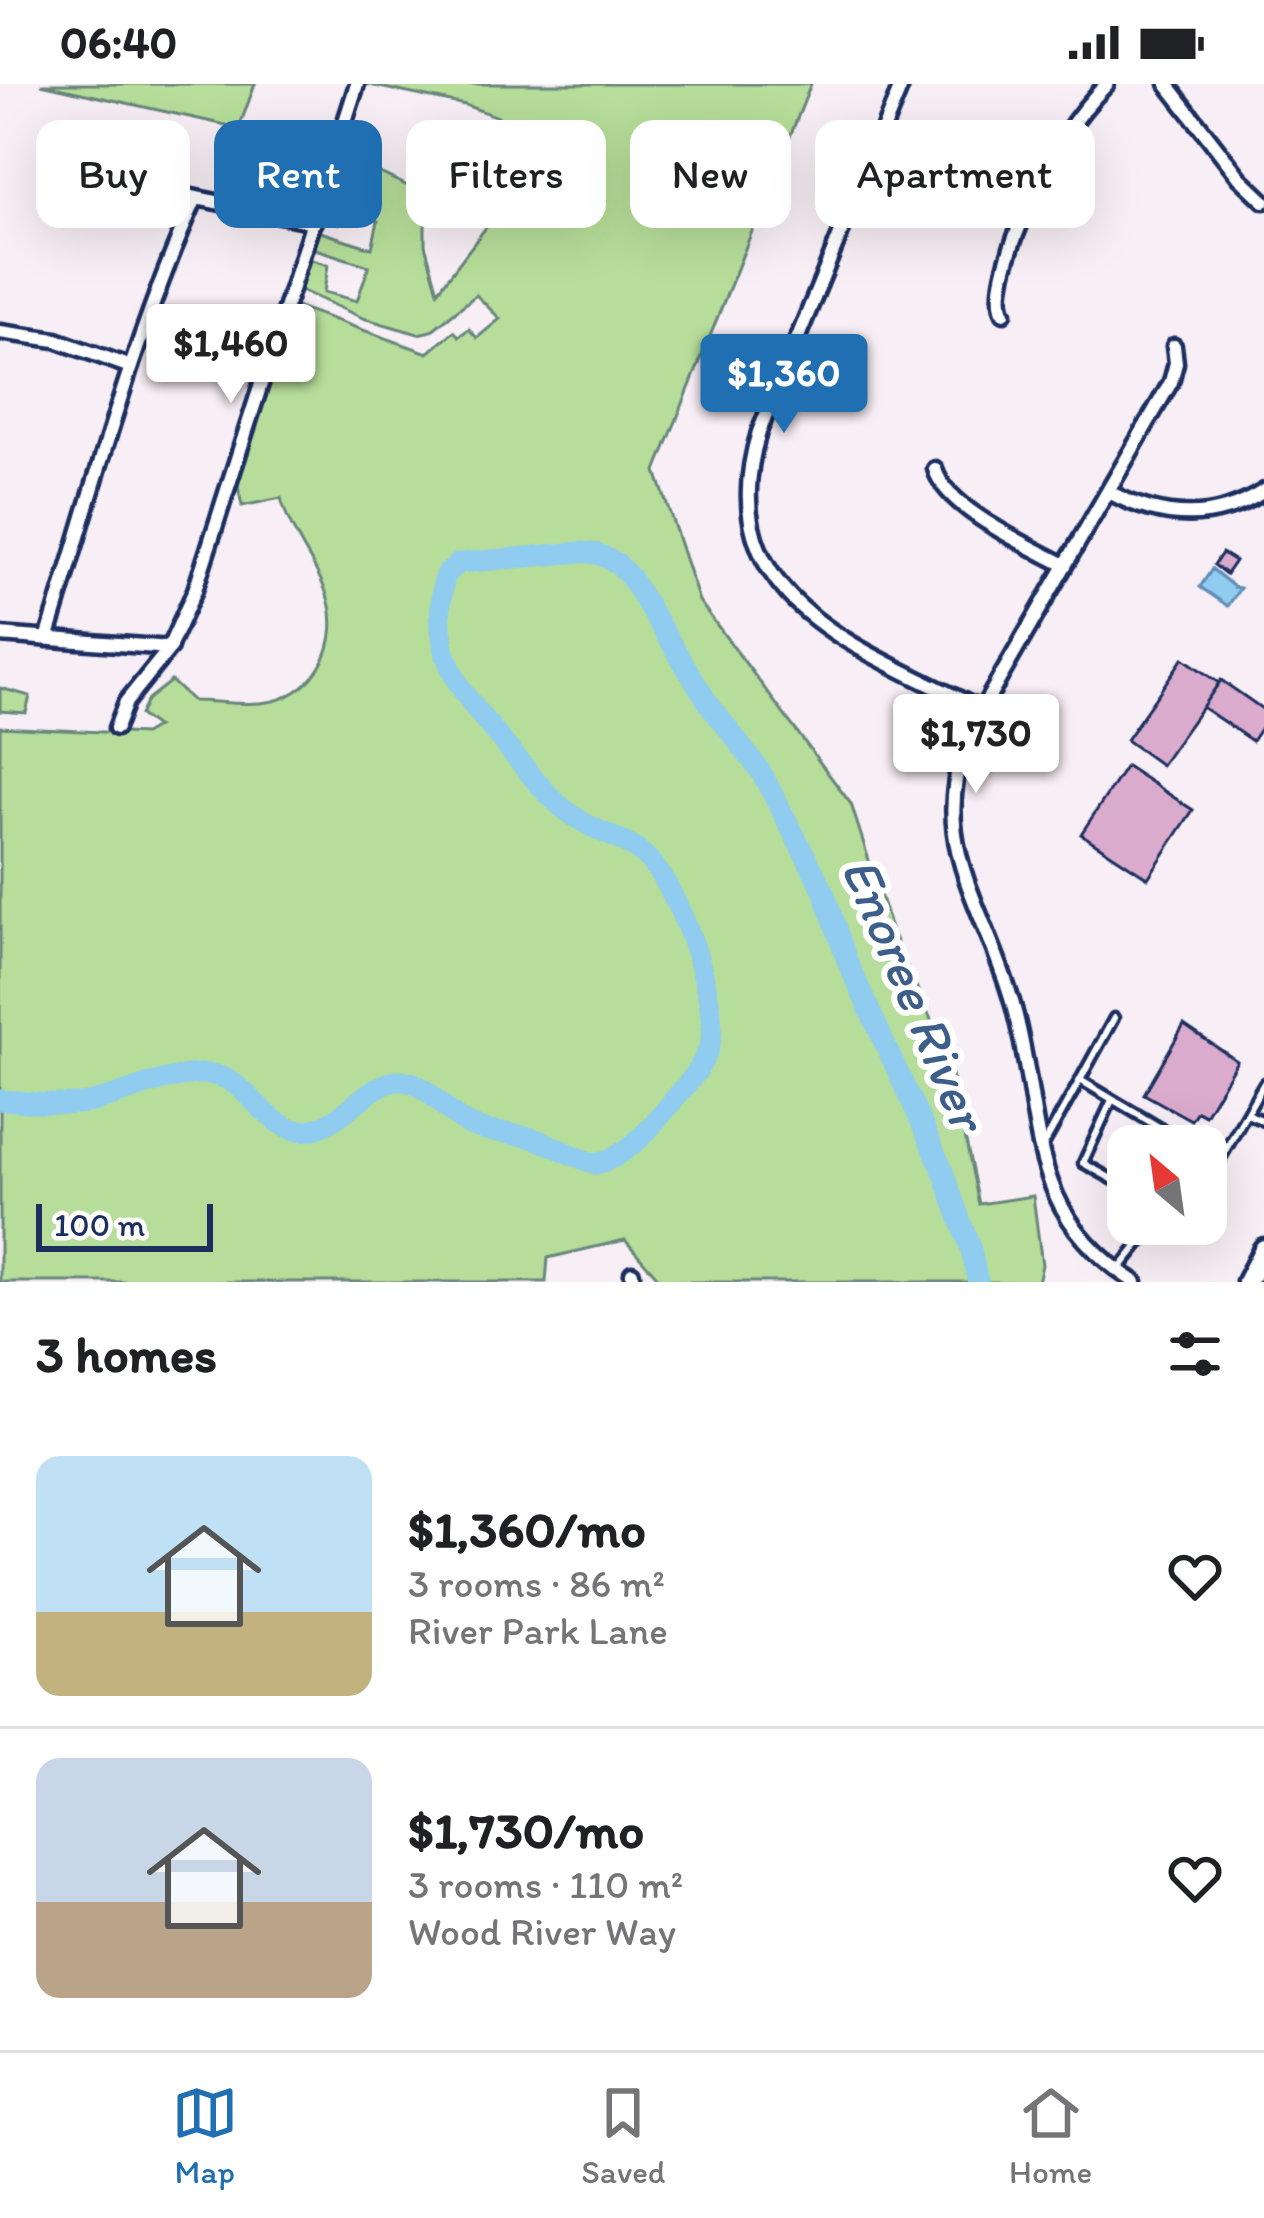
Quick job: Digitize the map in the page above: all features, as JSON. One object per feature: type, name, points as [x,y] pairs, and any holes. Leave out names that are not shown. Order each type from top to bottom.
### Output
[{"type":"main road","points":[[1247,1282],[1264,1249]]},
{"type":"street","points":[[346,120],[357,84]]},
{"type":"street","points":[[902,84],[759,432],[750,480],[752,517],[769,566],[808,616],[838,638],[981,710]]},
{"type":"street","points":[[1004,313],[999,304],[1005,268],[1048,166],[1076,119],[1107,84]]},
{"type":"street","points":[[1167,84],[1240,178],[1264,201]]},
{"type":"street","points":[[190,197],[214,202]]},
{"type":"street","points":[[47,640],[131,367],[166,264],[196,198]]},
{"type":"street","points":[[116,728],[126,702],[170,648],[196,590],[312,228]]},
{"type":"street","points":[[0,332],[56,340],[131,367]]},
{"type":"street","points":[[1135,1282],[1071,1226],[1052,1190],[1013,1006],[964,877],[953,831],[956,769],[981,710],[1171,382],[1174,346]]},
{"type":"street","points":[[935,469],[960,504],[1065,565]]},
{"type":"street","points":[[1109,492],[1131,504],[1188,516],[1231,508],[1264,491]]},
{"type":"street","points":[[0,635],[170,648]]},
{"type":"lane","points":[[1041,1151],[1114,1018]]},
{"type":"lane","points":[[1080,1080],[1155,1125]]},
{"type":"lane","points":[[1227,1150],[1264,1083]]},
{"type":"lane","points":[[1107,1176],[1083,1162],[1112,1100]]},
{"type":"lane","points":[[1247,1114],[1264,1121]]},
{"type":"lane","points":[[1118,1271],[1138,1245]]},
{"type":"green space","points":[[41,84],[255,84],[242,120],[214,122]]},
{"type":"green space","points":[[365,84],[811,84],[791,134],[791,120],[630,120],[630,228],[753,228],[656,471],[699,601],[851,804],[892,932],[949,1060],[979,1204],[1033,1196],[1042,1265],[1038,1282],[662,1282],[625,1240],[548,1258],[546,1282],[0,1282],[0,727],[144,734],[156,727],[140,715],[148,699],[171,681],[193,701],[243,704],[279,699],[310,680],[328,648],[331,611],[326,592],[281,498],[242,506],[237,481],[295,306],[428,353],[454,331],[459,336],[469,329],[477,338],[500,319],[476,295],[431,331],[418,334],[363,318],[300,290],[309,259],[328,265],[324,292],[357,301],[369,266],[312,248],[317,231],[372,248],[376,228],[382,228],[382,174],[406,185],[406,228],[425,228],[438,291],[485,228],[606,228],[606,120],[506,120],[465,105]]},
{"type":"green space","points":[[0,688],[30,696],[26,713],[0,711]]},
{"type":"water","points":[[1212,569],[1240,588],[1228,606],[1200,587]]},
{"type":"building","points":[[1222,553],[1235,561],[1226,574],[1214,565]]},
{"type":"building","points":[[1183,658],[1219,683],[1161,765],[1126,740]]},
{"type":"building","points":[[1221,680],[1264,710],[1264,723],[1252,741],[1202,707]]},
{"type":"building","points":[[1126,766],[1193,810],[1148,878],[1081,834]]},
{"type":"building","points":[[1184,1025],[1237,1061],[1205,1115],[1197,1111],[1191,1120],[1144,1094]]},
{"type":"waterway","name":"Enoree River","points":[[0,1100],[81,1104],[179,1076],[208,1074],[235,1084],[281,1124],[309,1130],[334,1120],[381,1086],[405,1081],[421,1087],[465,1123],[537,1140],[596,1164],[621,1153],[642,1136],[694,1076],[711,1040],[708,998],[684,919],[649,860],[560,805],[495,733],[454,674],[441,631],[445,575],[459,563],[598,554],[617,563],[630,577],[709,704],[761,772],[823,889],[847,961],[941,1166],[978,1282]]}]
